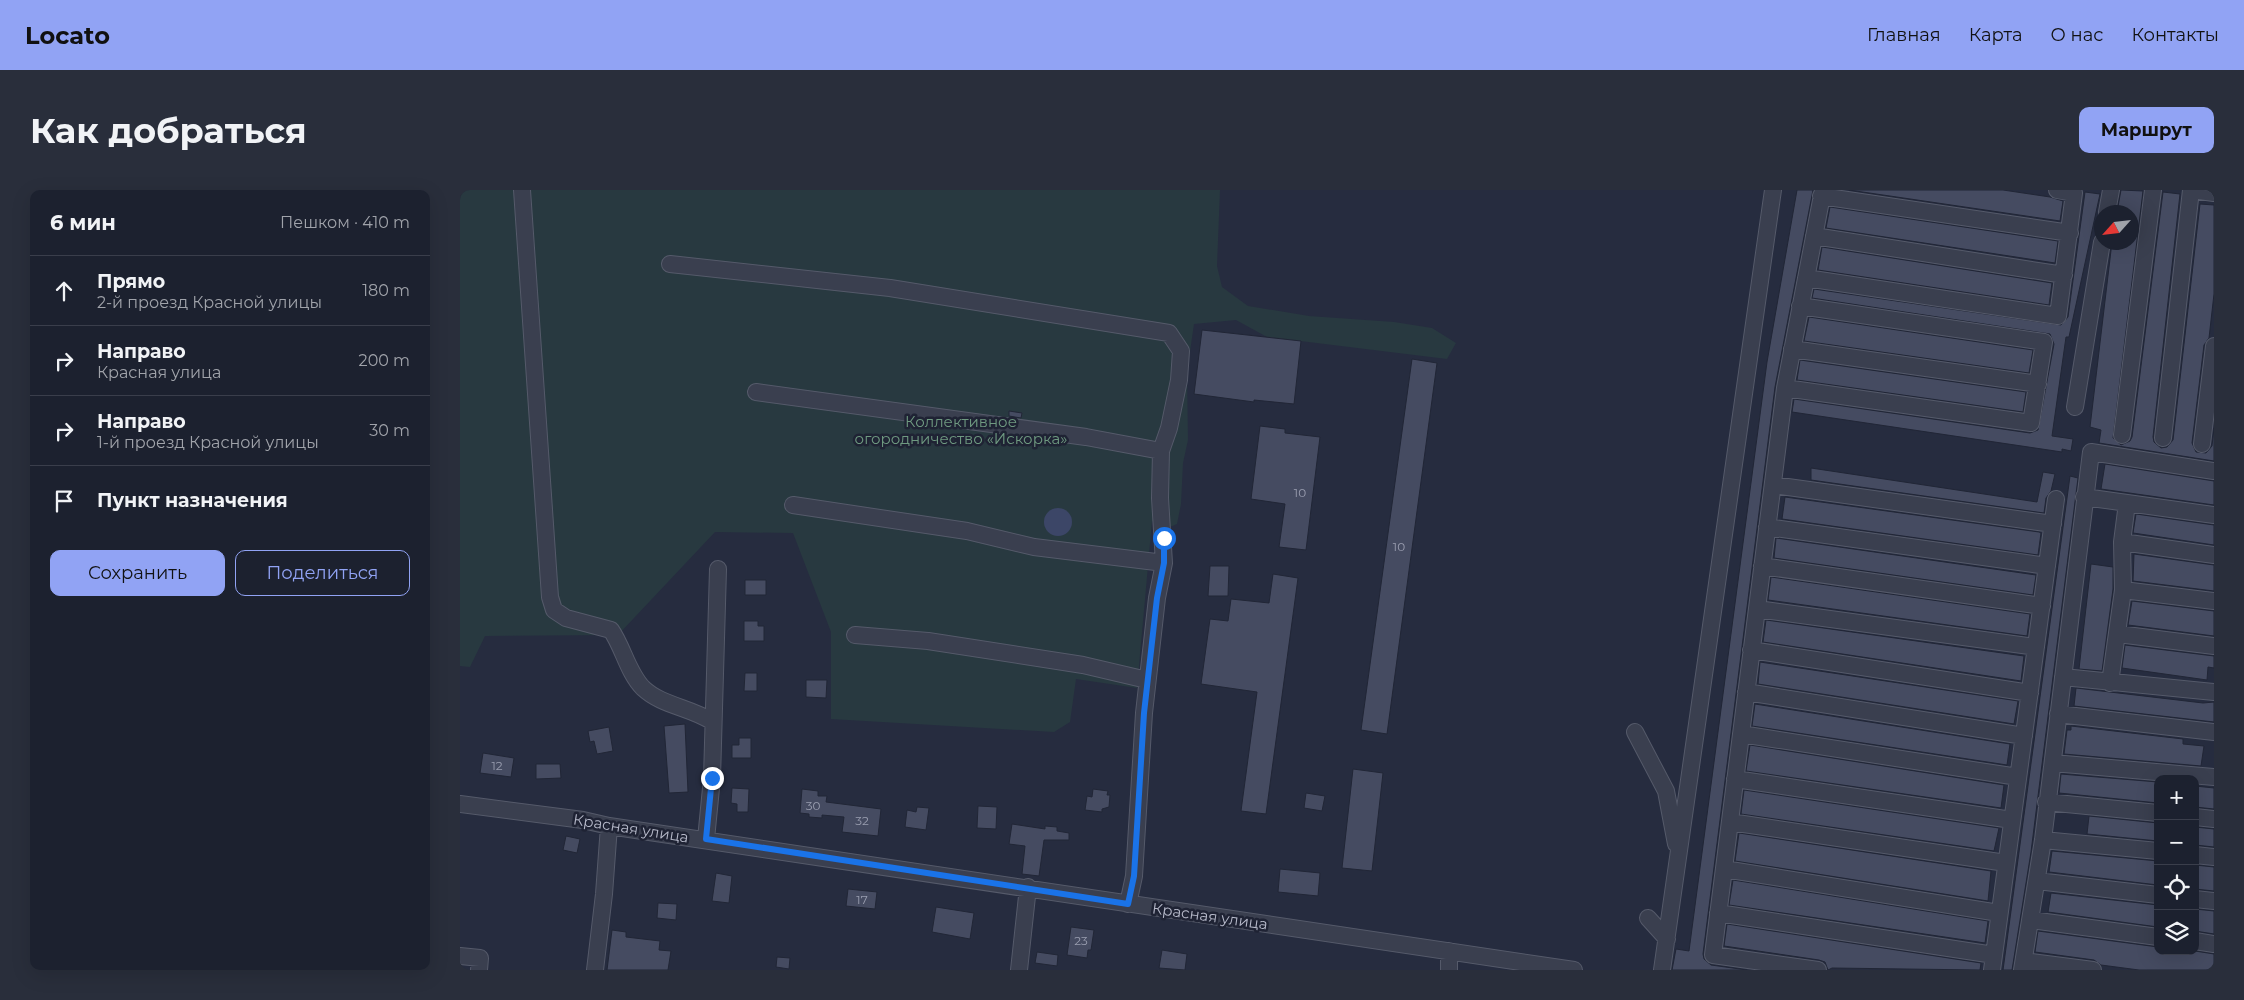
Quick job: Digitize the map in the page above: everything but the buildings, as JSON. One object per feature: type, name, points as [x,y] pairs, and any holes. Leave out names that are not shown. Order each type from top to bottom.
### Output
[{"type":"street","points":[[522,190],[550,597],[554,610],[566,618],[611,630],[621,644],[635,678],[643,689],[666,703],[699,713],[713,722]]},
{"type":"street","points":[[1662,970],[1773,190]]},
{"type":"street","points":[[1806,278],[2058,316],[2074,193],[2057,190]]},
{"type":"street","points":[[2108,205],[2111,190]]},
{"type":"street","points":[[2122,435],[2153,190]]},
{"type":"street","points":[[2163,438],[2192,190],[2214,193]]},
{"type":"street","points":[[1818,970],[1713,954],[1785,388],[1822,193],[2070,233]]},
{"type":"street","points":[[1814,236],[2064,274]]},
{"type":"street","points":[[2075,407],[2101,250]]},
{"type":"street","points":[[670,264],[890,288],[1169,334],[1181,351],[1179,380],[1169,428],[1161,451],[1164,563],[1157,598],[1147,680],[1134,876],[1128,904]]},
{"type":"street","points":[[1785,388],[2031,423],[2044,342],[1800,306]]},
{"type":"street","points":[[2202,444],[2214,346]]},
{"type":"street","points":[[1792,349],[2038,384]]},
{"type":"street","points":[[756,392],[1086,438],[1161,451]]},
{"type":"street","points":[[2093,970],[2023,965],[2043,840],[2046,802],[2053,763],[2084,496],[2091,452],[2214,471]]},
{"type":"street","points":[[1772,484],[2053,524]]},
{"type":"street","points":[[2084,496],[2214,515]]},
{"type":"street","points":[[1718,913],[1993,963],[2056,499]]},
{"type":"street","points":[[2110,683],[2123,590],[2122,542],[2127,503]]},
{"type":"street","points":[[792,505],[967,531],[1034,547],[1164,563]]},
{"type":"street","points":[[1767,527],[2047,566]]},
{"type":"street","points":[[2122,542],[2214,556]]},
{"type":"street","points":[[1762,566],[2042,606]]},
{"type":"street","points":[[706,839],[712,778],[718,570]]},
{"type":"street","points":[[2123,590],[2214,601]]},
{"type":"street","points":[[1757,609],[2036,647]]},
{"type":"street","points":[[2118,634],[2214,646]]},
{"type":"street","points":[[855,635],[928,641],[1100,668],[1147,680]]},
{"type":"street","points":[[1751,650],[2030,693]]},
{"type":"street","points":[[2063,677],[2214,692]]},
{"type":"street","points":[[1746,692],[2024,736]]},
{"type":"street","points":[[2058,714],[2214,732]]},
{"type":"street","points":[[1635,732],[1666,791],[1679,858]]},
{"type":"street","points":[[1741,734],[2018,777]]},
{"type":"street","points":[[2053,763],[2214,777]]},
{"type":"street","points":[[1735,779],[2012,820]]},
{"type":"street","points":[[2046,802],[2154,813]]},
{"type":"street","name":"Красная улица","points":[[460,804],[583,820],[609,826],[1028,887],[1128,904],[1574,970]]},
{"type":"street","points":[[2199,817],[2214,819]]},
{"type":"street","points":[[1730,822],[2006,863]]},
{"type":"street","points":[[595,970],[604,894],[609,826]]},
{"type":"street","points":[[2043,840],[2154,851]]},
{"type":"street","points":[[2199,855],[2214,857]]},
{"type":"street","points":[[1724,869],[2000,913]]},
{"type":"street","points":[[2037,881],[2154,895]]},
{"type":"street","points":[[1019,970],[1028,887]]},
{"type":"street","points":[[2199,900],[2214,902]]},
{"type":"street","points":[[1648,918],[1667,939]]},
{"type":"street","points":[[2031,920],[2154,936]]},
{"type":"street","points":[[2199,942],[2214,944]]},
{"type":"street","points":[[1448,970],[1449,951]]},
{"type":"street","points":[[460,956],[480,958],[479,970]]},
{"type":"green space","name":"Коллективное огородничество «Искорка»","points":[[460,190],[1220,190],[1217,266],[1222,287],[1248,306],[1309,316],[1394,322],[1432,328],[1456,343],[1447,359],[1267,337],[1236,320],[1194,324],[1187,372],[1188,440],[1183,463],[1181,504],[1177,524],[1164,527],[1152,521],[1137,688],[1076,679],[1070,722],[1054,732],[831,719],[831,632],[793,533],[715,532],[618,635],[485,636],[470,667],[460,666]]},
{"type":"water","points":[[1058,508],[1068,512],[1072,522],[1068,532],[1058,536],[1048,532],[1044,522],[1048,512]]},
{"type":"route","points":[[712,778],[706,839],[1009,884],[1128,904],[1134,876],[1141,788],[1144,713],[1157,598],[1164,563],[1164,538]]}]
